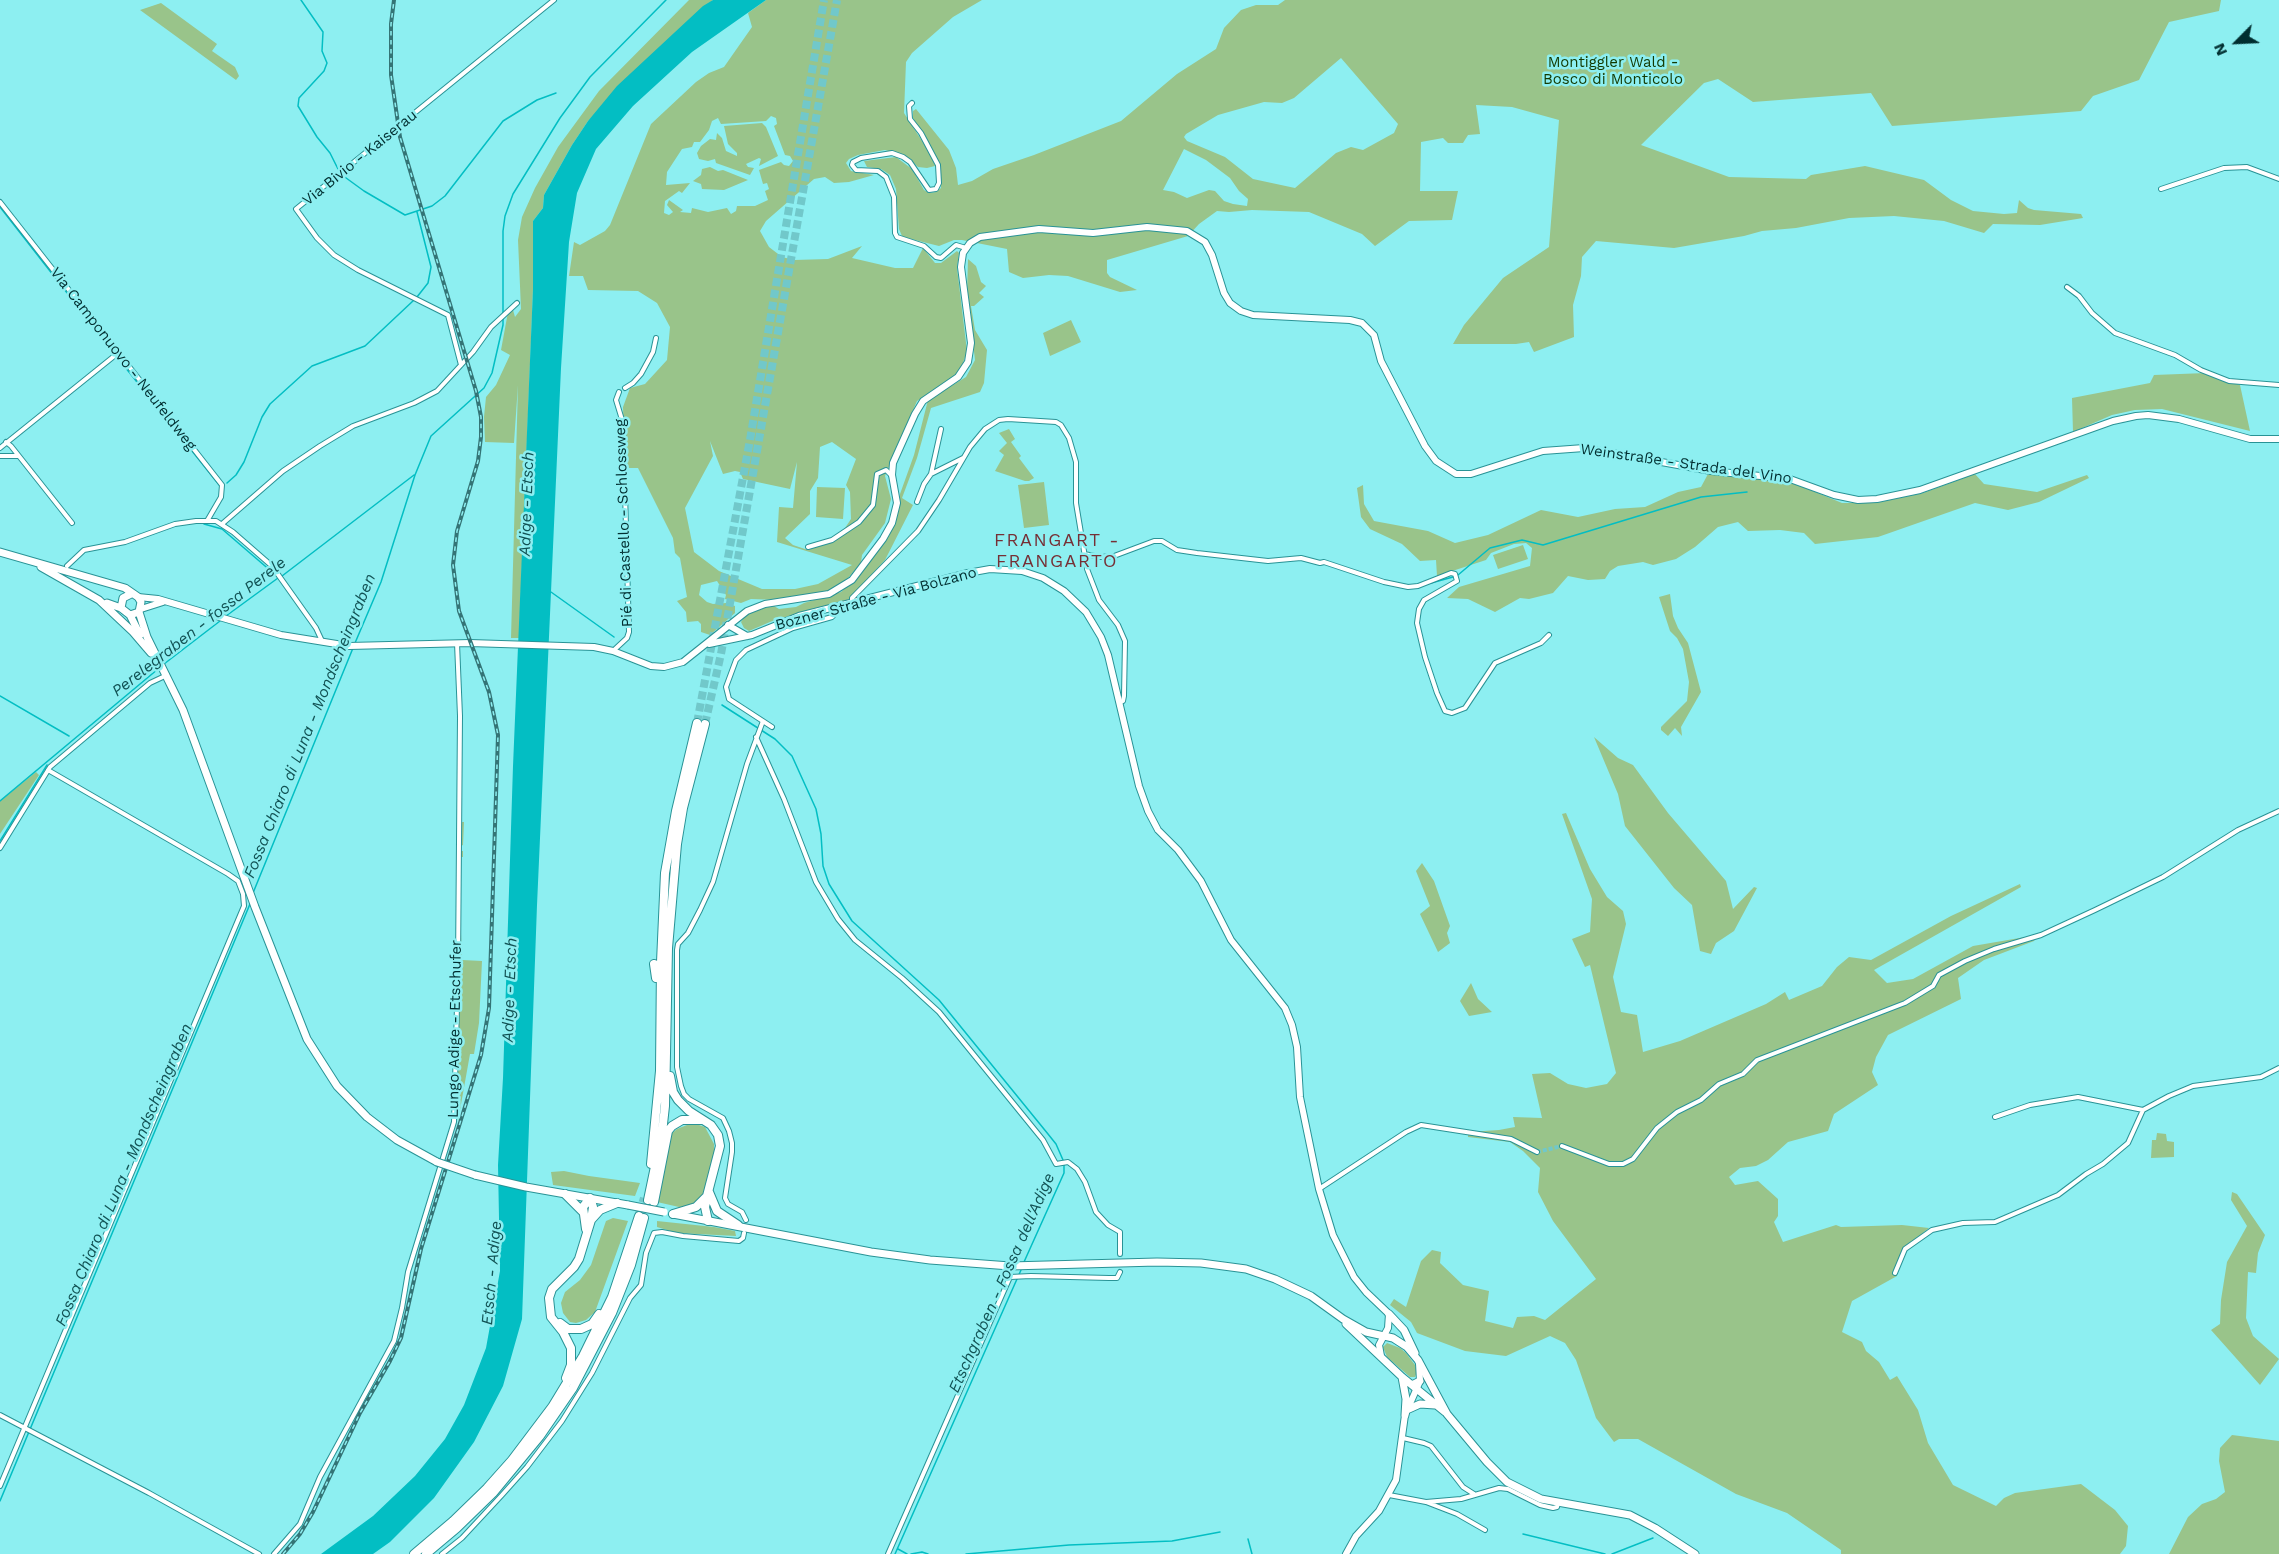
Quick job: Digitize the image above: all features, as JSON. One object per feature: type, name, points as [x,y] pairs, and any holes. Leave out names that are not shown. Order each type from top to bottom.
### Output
[{"type":"highway","points":[[701,723],[677,844],[669,958],[665,1106],[649,1200],[657,1120],[662,924],[670,842],[686,763],[701,723]]},
{"type":"highway","points":[[657,908],[663,853],[670,842]]},
{"type":"highway","points":[[669,958],[671,970],[670,1084],[682,1105],[714,1128],[720,1146],[710,1197],[713,1213],[708,1221]]},
{"type":"highway","points":[[654,964],[655,1025],[660,1042]]},
{"type":"highway","points":[[649,1200],[668,1131],[682,1120],[706,1121]]},
{"type":"highway","points":[[565,1194],[583,1212]]},
{"type":"highway","points":[[669,1213],[696,1207],[710,1197]]},
{"type":"highway","points":[[710,1197],[723,1217],[738,1225]]},
{"type":"highway","points":[[586,1231],[583,1212],[585,1203],[590,1198]]},
{"type":"highway","points":[[590,1198],[591,1220]]},
{"type":"highway","points":[[552,1407],[570,1371],[572,1357],[568,1340],[555,1323],[550,1311],[549,1298],[552,1289],[574,1268],[579,1259],[591,1220],[600,1210],[617,1203]]},
{"type":"highway","points":[[550,1311],[560,1323],[575,1330],[587,1327],[596,1320],[629,1236],[642,1218]]},
{"type":"highway","points":[[426,1554],[493,1493],[556,1414],[583,1371],[612,1313],[640,1239],[642,1218]]},
{"type":"highway","points":[[414,1554],[487,1488],[512,1460],[569,1382],[612,1297],[642,1218]]},
{"type":"main road","name":"Weinstraße - Strada del Vino","points":[[966,248],[976,239],[985,236],[1039,229],[1093,233],[1147,227],[1187,231],[1196,235],[1209,249],[1226,297],[1241,311],[1253,315],[1362,322],[1374,335],[1381,361],[1428,451],[1444,468],[1462,475],[1495,468],[1543,451],[1584,448],[1711,471],[1790,479],[1834,495],[1858,500],[1877,499],[1920,490],[2113,421],[2136,416],[2179,419],[2254,440],[2279,439]]},
{"type":"main road","points":[[121,608],[122,599],[135,595],[281,635],[348,646],[457,643],[594,647],[613,651],[643,664],[664,667],[689,659],[747,611],[765,604],[829,594],[852,580],[883,539],[892,523],[897,502],[892,475],[893,463],[918,406],[958,377],[968,362],[971,343],[961,267],[966,248]]},
{"type":"main road","points":[[0,552],[125,588],[142,604],[140,610],[142,626],[156,659]]},
{"type":"main road","points":[[37,564],[99,600],[121,608],[130,615],[165,672],[183,710],[294,1009],[315,1055],[346,1097],[380,1129],[413,1150],[475,1175],[565,1194],[907,1257],[1010,1266],[1201,1263],[1246,1269],[1275,1279],[1311,1296],[1365,1332],[1400,1342],[1417,1358],[1420,1382],[1414,1387],[1407,1412],[1396,1480],[1379,1511],[1356,1536],[1346,1554]]},
{"type":"main road","name":"Bozner Straße - Via Bolzano","points":[[705,645],[747,636],[785,620],[980,570],[1006,569],[1032,574],[1064,591],[1086,612],[1094,623],[1108,655],[1139,786],[1153,821],[1201,881],[1231,940],[1285,1008],[1297,1047],[1300,1097],[1319,1190],[1333,1235],[1343,1257],[1361,1286],[1389,1314]]},
{"type":"main road","points":[[99,600],[133,632],[156,659]]},
{"type":"main road","points":[[130,615],[167,602]]},
{"type":"main road","points":[[735,619],[737,631]]},
{"type":"main road","points":[[725,628],[747,636]]},
{"type":"main road","points":[[725,628],[731,638]]},
{"type":"main road","points":[[1382,1359],[1379,1345],[1390,1320],[1389,1314]]},
{"type":"main road","points":[[1389,1314],[1404,1330],[1447,1414],[1487,1462],[1508,1482],[1530,1495],[1630,1515],[1695,1554]]},
{"type":"main road","points":[[1343,1319],[1382,1359],[1447,1414]]},
{"type":"main road","points":[[1402,1377],[1407,1412]]},
{"type":"main road","points":[[1407,1412],[1420,1404],[1436,1406]]},
{"type":"street","name":"Via Bivio - Kaiserau","points":[[461,365],[448,315],[358,270],[334,255],[317,238],[296,209],[554,0]]},
{"type":"street","points":[[912,103],[909,106],[910,119],[921,133],[938,165],[939,183],[936,189],[929,190],[910,162],[892,153],[861,158],[852,165],[856,170],[878,171],[886,177],[894,197],[897,237],[924,246],[936,257],[941,258],[956,245],[966,248]]},
{"type":"street","points":[[2161,189],[2224,168],[2247,167],[2279,179]]},
{"type":"street","name":"Via Camponuovo - Neufeldweg","points":[[0,202],[222,485],[221,497],[207,521]]},
{"type":"street","points":[[2067,287],[2079,296],[2092,314],[2115,333],[2175,355],[2201,370],[2229,381],[2279,385]]},
{"type":"street","points":[[222,524],[299,459],[353,426],[428,397],[437,391],[498,319],[517,303]]},
{"type":"street","points":[[625,388],[641,374],[656,338]]},
{"type":"street","points":[[0,448],[117,354]]},
{"type":"street","name":"Pié di Castello - Schlossweg","points":[[613,651],[627,638],[629,632],[623,423],[616,400],[619,392]]},
{"type":"street","points":[[852,603],[852,598],[918,531],[983,431],[999,420],[1056,422],[1061,425],[1069,438],[1076,462],[1076,503],[1084,554],[1093,588],[1118,625],[1125,642],[1124,696],[1123,701],[1119,703]]},
{"type":"street","points":[[931,474],[941,429]]},
{"type":"street","points":[[6,442],[72,523]]},
{"type":"street","points":[[0,456],[18,456]]},
{"type":"street","points":[[917,502],[931,474],[964,457]]},
{"type":"street","points":[[808,547],[832,540],[859,522],[873,505],[877,474],[886,470],[892,475]]},
{"type":"street","points":[[67,566],[84,550],[125,542],[175,524],[207,521],[222,524],[279,574],[316,628],[322,642]]},
{"type":"street","points":[[1084,554],[1100,557],[1114,556],[1154,541],[1162,541],[1177,550],[1197,553],[1268,561],[1301,558],[1324,562],[1384,582],[1408,587],[1418,586],[1451,573],[1455,574],[1457,581],[1424,600],[1419,609],[1417,623],[1425,657],[1445,711],[1452,713],[1465,708],[1495,663],[1540,643],[1549,635]]},
{"type":"street","points":[[772,727],[762,724],[751,712],[734,703],[727,694],[726,687],[736,660],[746,650],[793,628],[832,616],[838,611],[837,606]]},
{"type":"street","name":"Lungo Adige - Etschufer","points":[[274,1554],[300,1524],[320,1477],[394,1341],[408,1272],[454,1122],[460,716],[457,643]]},
{"type":"street","points":[[0,848],[48,770],[165,672]]},
{"type":"street","points":[[746,1220],[742,1212],[728,1204],[725,1198],[732,1143],[723,1118],[690,1099],[684,1094],[681,1086],[677,1067],[677,950],[678,944],[688,933],[713,882],[738,791],[762,724]]},
{"type":"street","points":[[757,735],[818,887],[838,920],[855,940],[907,982],[939,1012],[1044,1140],[1056,1164],[1068,1162],[1082,1175],[1100,1217],[1120,1232],[1120,1254]]},
{"type":"street","points":[[0,1486],[244,906],[243,894],[238,881],[228,874],[48,770]]},
{"type":"street","points":[[1562,1146],[1609,1164],[1623,1164],[1633,1159],[1657,1128],[1677,1112],[1701,1100],[1719,1084],[1743,1074],[1757,1060],[1905,1003],[1933,986],[1939,975],[1965,961],[2041,935],[2095,910],[2163,877],[2238,830],[2279,811]]},
{"type":"street","points":[[1995,1117],[2030,1105],[2079,1097],[2144,1110],[2193,1086],[2261,1077],[2279,1068]]},
{"type":"street","points":[[1894,1273],[1905,1249],[1932,1230],[1963,1223],[1995,1222],[2058,1196],[2128,1143],[2144,1110]]},
{"type":"street","points":[[1319,1190],[1406,1132],[1421,1125],[1511,1139],[1537,1152]]},
{"type":"street","points":[[442,1554],[462,1538],[527,1467],[568,1412],[592,1373],[630,1298],[641,1285],[645,1253],[654,1233],[739,1241],[744,1233]]},
{"type":"street","points":[[888,1554],[1010,1277],[1117,1278],[1120,1272]]},
{"type":"street","points":[[0,1415],[259,1554]]},
{"type":"street","points":[[1402,1438],[1431,1446],[1463,1487],[1475,1495]]},
{"type":"street","points":[[1426,1502],[1461,1498],[1499,1488],[1508,1489],[1540,1505],[1553,1508],[1557,1507],[1558,1502]]},
{"type":"street","points":[[1389,1495],[1426,1502],[1457,1514],[1485,1530]]},
{"type":"green space","points":[[689,0],[713,0],[588,121],[544,195],[543,208],[533,221],[533,289],[519,638],[511,638],[518,385],[514,443],[485,442],[484,417],[486,397],[496,385],[510,355],[501,350],[508,312],[513,310],[515,317],[521,309],[518,240],[522,217],[558,147],[599,91]]},
{"type":"green space","points":[[766,0],[982,0],[953,17],[912,53],[906,62],[904,113],[931,155],[935,166],[918,167],[906,156],[885,150],[858,155],[846,163],[851,171],[874,175],[849,182],[834,183],[825,177],[814,179],[766,221],[760,231],[769,247],[782,257],[794,260],[828,259],[862,246],[852,258],[895,268],[913,268],[923,248],[935,263],[941,263],[957,251],[967,351],[961,369],[955,377],[917,401],[885,476],[891,499],[885,523],[862,555],[861,563],[848,578],[826,594],[779,600],[751,599],[741,603],[725,599],[726,595],[717,581],[701,585],[699,595],[707,602],[735,606],[735,613],[710,635],[701,632],[701,624],[698,621],[687,622],[686,612],[677,601],[687,597],[680,558],[675,553],[673,538],[638,468],[625,468],[623,407],[630,388],[645,384],[667,360],[670,327],[657,303],[638,291],[588,290],[583,276],[569,276],[574,242],[580,245],[605,231],[610,225],[651,124],[696,82],[724,67],[752,27],[748,13]],"holes":[[[771,116],[776,118],[777,124],[774,126],[785,155],[790,156],[793,161],[789,166],[781,162],[759,170],[763,184],[767,183],[769,189],[765,191],[768,200],[755,206],[737,206],[736,211],[731,214],[727,208],[708,212],[692,208],[691,213],[680,212],[683,210],[669,200],[667,205],[673,212],[669,215],[664,213],[665,201],[679,191],[682,193],[690,183],[666,185],[667,172],[682,149],[692,147],[694,142],[700,142],[709,130],[712,121],[718,118],[721,124],[766,121]],[[710,441],[723,474],[740,472],[743,479],[790,489],[797,462],[793,508],[779,507],[777,542],[852,565],[818,584],[795,589],[762,589],[719,571],[694,552],[685,508],[713,456]],[[832,442],[856,459],[846,485],[850,492],[851,519],[841,534],[832,541],[808,550],[793,545],[785,538],[810,514],[810,491],[818,478],[820,447]]]},
{"type":"green space","name":"Montiggler Wald - Bosco di Monticolo","points":[[1285,0],[2221,0],[2219,11],[2169,22],[2139,80],[2093,96],[2081,111],[1892,126],[1871,93],[1753,102],[1718,79],[1704,83],[1641,145],[1729,177],[1806,179],[1811,175],[1865,166],[1924,180],[1951,200],[1973,211],[2017,213],[2019,200],[2034,210],[2081,214],[2083,218],[2040,225],[1993,224],[1984,233],[1944,221],[1894,216],[1849,218],[1796,228],[1762,231],[1674,248],[1596,241],[1582,257],[1581,276],[1573,305],[1574,337],[1534,352],[1529,342],[1453,344],[1464,325],[1503,278],[1549,247],[1559,120],[1512,107],[1476,105],[1480,134],[1468,135],[1463,143],[1448,143],[1443,138],[1421,142],[1420,191],[1458,191],[1452,220],[1409,221],[1375,246],[1362,234],[1309,212],[1217,211],[1199,224],[1188,236],[1107,260],[1107,273],[1110,277],[1137,290],[1120,292],[1068,276],[1049,275],[1023,278],[1009,272],[1007,249],[962,240],[954,240],[939,246],[902,236],[899,229],[896,189],[890,175],[881,169],[867,167],[864,161],[896,157],[912,169],[924,190],[929,193],[941,188],[940,165],[913,118],[913,111],[916,109],[949,150],[956,168],[958,185],[972,181],[993,169],[1121,121],[1177,74],[1216,49],[1224,28],[1241,10],[1256,5],[1278,5]],"holes":[[[1341,58],[1398,124],[1394,133],[1363,150],[1351,147],[1336,153],[1295,188],[1253,179],[1225,157],[1187,141],[1184,137],[1218,115],[1264,102],[1282,103],[1294,98]],[[1184,149],[1206,160],[1230,178],[1248,199],[1247,206],[1224,201],[1215,191],[1209,190],[1187,198],[1163,190]]]},
{"type":"green space","points":[[161,3],[217,44],[212,51],[235,67],[239,76],[236,80],[140,10]]},
{"type":"green space","points":[[762,123],[766,127],[778,156],[759,166],[761,159],[759,158],[746,164],[754,168],[750,175],[716,163],[715,159],[708,161],[699,159],[697,153],[701,146],[710,139],[716,140],[717,133],[722,138],[726,151],[737,156],[728,144],[724,126]]},
{"type":"green space","points":[[710,167],[748,180],[724,190],[702,189],[701,184],[693,181],[701,175],[702,169]]},
{"type":"green space","points":[[968,259],[976,266],[981,282],[986,286],[979,293],[984,297],[971,306],[975,330],[987,350],[984,383],[980,392],[931,408],[917,458],[902,498],[913,505],[885,560],[849,599],[841,604],[777,619],[749,631],[741,622],[745,616],[757,609],[774,606],[779,609],[796,607],[841,592],[862,572],[889,536],[928,400],[966,377],[975,360],[967,293]]},
{"type":"green space","points":[[1071,320],[1081,342],[1050,356],[1043,333]]},
{"type":"green space","points":[[2206,373],[2240,385],[2250,431],[2162,409],[2135,410],[2112,415],[2073,432],[2072,398],[2150,383],[2154,375]]},
{"type":"green space","points":[[1009,429],[1015,439],[1011,442],[1021,456],[1019,458],[1034,478],[1029,481],[995,471],[1004,455],[999,451],[1007,443],[999,433]]},
{"type":"green space","points":[[1708,474],[1791,482],[1842,503],[1876,503],[1923,493],[1975,474],[1984,484],[2037,492],[2087,475],[2089,478],[2039,502],[2008,510],[1975,503],[1878,537],[1815,544],[1804,533],[1780,530],[1748,531],[1738,522],[1718,527],[1695,547],[1676,559],[1653,565],[1643,562],[1618,566],[1610,571],[1605,579],[1588,580],[1568,576],[1553,593],[1529,599],[1520,598],[1495,612],[1468,599],[1447,598],[1459,587],[1530,566],[1532,548],[1526,543],[1514,544],[1491,553],[1486,560],[1437,576],[1436,560],[1420,561],[1402,544],[1370,529],[1361,517],[1357,488],[1363,485],[1364,504],[1374,521],[1428,531],[1455,543],[1488,535],[1541,510],[1578,517],[1615,509],[1645,507],[1678,492],[1701,487]]},
{"type":"green space","points":[[1044,482],[1049,525],[1024,528],[1018,485]]},
{"type":"green space","points":[[817,487],[845,488],[843,519],[816,517]]},
{"type":"green space","points":[[1523,545],[1528,559],[1498,569],[1493,555]]},
{"type":"green space","points":[[1670,594],[1673,616],[1688,643],[1701,692],[1681,727],[1682,736],[1675,728],[1668,736],[1661,730],[1661,727],[1687,701],[1689,682],[1683,649],[1670,631],[1659,597]]},
{"type":"green space","points":[[1594,737],[1618,758],[1633,765],[1668,813],[1726,881],[1733,909],[1754,887],[1757,888],[1734,931],[1716,943],[1711,954],[1700,951],[1692,905],[1674,888],[1625,826],[1618,794]]},
{"type":"green space","points":[[36,772],[39,775],[0,834],[0,801]]},
{"type":"green space","points":[[1566,813],[1590,869],[1607,897],[1623,911],[1626,924],[1613,977],[1621,1012],[1637,1015],[1643,1052],[1680,1041],[1766,1004],[1785,992],[1789,1000],[1822,986],[1837,967],[1849,957],[1871,960],[1951,916],[2020,884],[2021,887],[1874,970],[1887,983],[1913,979],[1973,946],[2037,935],[2034,941],[1984,960],[1958,978],[1961,999],[1888,1035],[1876,1057],[1872,1072],[1878,1085],[1834,1114],[1828,1131],[1788,1142],[1768,1160],[1756,1166],[1740,1168],[1729,1177],[1735,1185],[1758,1181],[1778,1199],[1778,1216],[1774,1222],[1783,1242],[1836,1225],[1841,1227],[1902,1225],[1929,1228],[1904,1248],[1894,1269],[1897,1276],[1852,1301],[1842,1332],[1862,1342],[1866,1351],[1879,1362],[1890,1380],[1897,1376],[1918,1410],[1928,1443],[1953,1485],[1996,1506],[2004,1498],[2015,1493],[2081,1484],[2115,1510],[2128,1526],[2126,1546],[2120,1554],[1841,1554],[1841,1550],[1787,1513],[1736,1494],[1638,1439],[1619,1439],[1614,1442],[1596,1418],[1576,1360],[1565,1343],[1550,1336],[1506,1356],[1465,1351],[1417,1333],[1411,1322],[1390,1305],[1394,1299],[1406,1307],[1421,1261],[1432,1250],[1441,1252],[1440,1263],[1463,1285],[1489,1291],[1485,1321],[1513,1328],[1517,1317],[1534,1316],[1545,1320],[1596,1279],[1553,1221],[1538,1192],[1540,1168],[1510,1142],[1468,1137],[1468,1132],[1515,1127],[1513,1117],[1542,1118],[1532,1074],[1550,1073],[1568,1084],[1586,1088],[1607,1084],[1616,1073],[1590,965],[1585,967],[1572,939],[1590,932],[1592,899],[1562,814]]},
{"type":"green space","points":[[462,822],[464,822],[463,845],[461,846],[463,857],[460,857],[460,906],[462,960],[482,961],[479,1023],[474,1054],[470,1054],[458,1121],[456,1075],[459,835],[462,834]]},
{"type":"green space","points":[[1422,863],[1434,881],[1450,926],[1447,933],[1450,943],[1438,952],[1420,914],[1430,906],[1416,871]]},
{"type":"green space","points":[[1471,983],[1478,999],[1492,1012],[1469,1016],[1460,1001]]},
{"type":"green space","points":[[687,1125],[705,1127],[714,1144],[714,1154],[705,1191],[700,1200],[692,1206],[679,1207],[657,1202],[670,1135]]},
{"type":"green space","points":[[2157,1133],[2166,1134],[2167,1141],[2174,1142],[2174,1157],[2151,1158],[2152,1140],[2156,1140]]},
{"type":"green space","points":[[564,1171],[640,1183],[635,1196],[553,1185],[551,1172]]},
{"type":"green space","points":[[2232,1192],[2237,1194],[2265,1235],[2258,1253],[2256,1273],[2248,1272],[2246,1318],[2253,1336],[2279,1359],[2260,1385],[2211,1330],[2220,1324],[2227,1262],[2247,1226],[2231,1200]]},
{"type":"green space","points":[[613,1218],[628,1221],[595,1312],[586,1320],[570,1322],[563,1313],[561,1303],[565,1292],[580,1280],[591,1265],[606,1221]]},
{"type":"green space","points":[[657,1221],[714,1227],[735,1231],[736,1236],[677,1233],[657,1227]]},
{"type":"green space","points":[[1387,1343],[1406,1353],[1415,1365],[1417,1372],[1415,1377],[1410,1377],[1387,1357],[1383,1347]]},
{"type":"green space","points":[[2232,1435],[2279,1441],[2279,1554],[2169,1554],[2188,1517],[2202,1504],[2216,1499],[2225,1492],[2219,1461],[2220,1448]]},
{"type":"water","name":"Adige - Etsch","points":[[713,0],[766,0],[692,52],[633,106],[596,149],[577,193],[569,242],[561,368],[537,905],[522,1319],[503,1386],[474,1442],[434,1498],[390,1542],[373,1554],[321,1554],[373,1516],[415,1476],[445,1439],[464,1405],[486,1348],[500,1271],[498,1165],[533,289],[533,221],[543,208],[544,195],[588,121],[617,86],[703,6]]},
{"type":"waterway","points":[[301,0],[323,32],[322,51],[327,63],[324,71],[299,98],[298,106],[330,153],[339,171]]},
{"type":"waterway","name":"Fossa Chiaro di Luna - Mondscheingraben","points":[[355,643],[381,582],[415,475],[431,436],[484,388],[492,373],[503,325],[503,231],[505,216],[513,194],[560,118],[590,77],[666,0]]},
{"type":"waterway","points":[[342,175],[405,215],[432,206],[445,196],[503,121],[537,100],[556,93]]},
{"type":"waterway","points":[[0,207],[114,353]]},
{"type":"waterway","points":[[417,212],[431,267],[428,283],[417,297]]},
{"type":"waterway","points":[[227,483],[236,475],[244,462],[262,417],[270,404],[312,366],[365,346],[414,300]]},
{"type":"waterway","points":[[117,357],[220,486]]},
{"type":"waterway","name":"Perelegraben - fossa Perele","points":[[282,576],[414,475]]},
{"type":"waterway","points":[[1458,575],[1490,548],[1522,540],[1543,545],[1701,497],[1747,492]]},
{"type":"waterway","points":[[204,524],[222,529],[272,572]]},
{"type":"waterway","points":[[1431,583],[1453,577]]},
{"type":"waterway","name":"Perelegraben - fossa Perele","points":[[226,616],[278,578]]},
{"type":"waterway","points":[[551,592],[614,637]]},
{"type":"waterway","name":"Perelegraben - fossa Perele","points":[[164,664],[220,621]]},
{"type":"waterway","name":"Fossa Chiaro di Luna - Mondscheingraben","points":[[253,893],[353,648]]},
{"type":"waterway","name":"Perelegraben - fossa Perele","points":[[0,801],[158,669]]},
{"type":"waterway","points":[[0,696],[69,736]]},
{"type":"waterway","name":"Etschgraben - Fossa dell'Adige","points":[[722,705],[775,739],[792,756],[816,809],[821,834],[823,866],[829,884],[852,921],[939,1000],[1056,1144],[1063,1160]]},
{"type":"waterway","points":[[0,841],[47,765]]},
{"type":"waterway","name":"Fossa Chiaro di Luna - Mondscheingraben","points":[[0,1501],[250,904]]},
{"type":"waterway","name":"Etschgraben - Fossa dell'Adige","points":[[1024,1262],[1064,1173],[1064,1165]]},
{"type":"waterway","name":"Etschgraben - Fossa dell'Adige","points":[[895,1554],[1021,1270]]},
{"type":"waterway","points":[[966,1554],[1069,1545],[1172,1541],[1220,1532]]},
{"type":"waterway","points":[[1523,1534],[1605,1554]]},
{"type":"waterway","points":[[1612,1554],[1653,1538]]},
{"type":"waterway","points":[[1248,1539],[1252,1554]]},
{"type":"waterway","points":[[898,1549],[907,1554]]},
{"type":"waterway","points":[[911,1554],[922,1552],[928,1554]]},
{"type":"tunnel","points":[[697,723],[750,440],[824,0]]},
{"type":"tunnel","points":[[705,724],[721,654],[837,0]]},
{"type":"tunnel","points":[[1537,1152],[1562,1146]]},
{"type":"tunnel","points":[[639,1214],[644,1198]]},
{"type":"railway","points":[[283,1554],[300,1534],[313,1512],[360,1413],[401,1338],[421,1249],[481,1055],[489,1008],[498,735],[489,692],[459,611],[453,565],[457,531],[478,461],[481,417],[476,391],[400,137],[391,75],[391,24],[394,0]]},
{"type":"district","name":"FRANGART - FRANGARTO","points":[[1057,551]]},
{"type":"water label","name":"Etsch - Adige","points":[[492,1273]]}]
